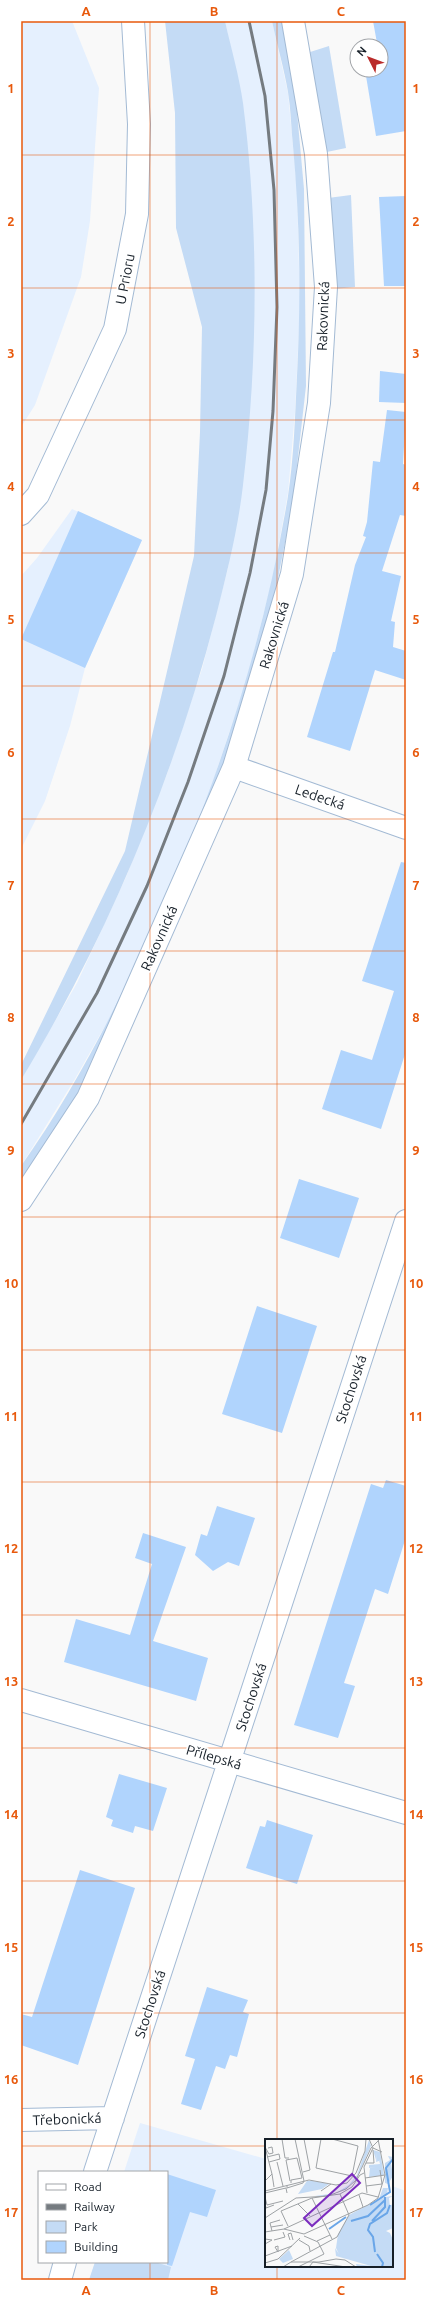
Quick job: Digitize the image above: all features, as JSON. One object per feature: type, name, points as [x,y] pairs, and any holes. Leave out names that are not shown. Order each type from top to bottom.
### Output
[{"type":"street","name":"U Prioru","points":[[21,514],[38,495],[115,329],[137,214],[139,124],[136,34],[133,21]]},
{"type":"street","name":"Rakovnická","points":[[21,1200],[88,1098],[234,767],[292,574],[319,402],[326,287],[316,154],[293,21]]},
{"type":"street","name":"Ledecká","points":[[234,767],[406,828]]},
{"type":"street","name":"Stochovská","points":[[95,2171],[406,1221]]},
{"type":"street","name":"Přílepská","points":[[21,1700],[406,1813]]},
{"type":"street","name":"Třebonická","points":[[21,2120],[113,2118]]},
{"type":"street","points":[[60,2280],[65,2263]]},
{"type":"shaded area","points":[[21,21],[72,21],[99,88],[90,221],[81,277],[35,405],[21,427]]},
{"type":"shaded area","points":[[225,21],[272,21],[288,93],[297,189],[300,308],[295,412],[288,493],[273,577],[246,682],[210,790],[168,895],[118,1003],[75,1079],[21,1166],[21,1080],[77,983],[126,877],[167,774],[202,669],[228,568],[252,351],[254,307],[251,192],[242,100]]},
{"type":"shaded area","points":[[72,509],[142,540],[85,668],[70,726],[45,801],[21,849],[21,576],[37,558]]},
{"type":"shaded area","points":[[140,2123],[265,2159],[265,2267],[393,2267],[393,2186],[406,2191],[406,2280],[89,2280],[95,2263],[168,2263],[168,2171],[124,2171]]},
{"type":"green space","points":[[165,21],[225,21],[243,103],[252,198],[255,294],[252,390],[241,501],[228,567],[216,616],[180,737],[159,796],[110,913],[53,1025],[21,1080],[21,1065],[125,851],[194,556],[200,432],[202,327],[176,228],[175,113]]},
{"type":"green space","points":[[272,21],[282,21],[295,90],[304,189],[306,386],[293,501],[274,599],[226,763],[170,901],[119,1015],[78,1094],[21,1179],[21,1166],[40,1139],[91,1053],[136,964],[195,828],[234,720],[265,609],[278,552],[288,496],[293,451],[298,347],[299,261],[297,203],[290,106],[285,74]]},
{"type":"green space","points":[[329,46],[346,148],[322,153],[307,53]]},
{"type":"green space","points":[[351,195],[355,287],[333,289],[328,198]]},
{"type":"green space","points":[[95,2263],[158,2263],[171,2267],[168,2280],[89,2280]]},
{"type":"building","points":[[373,21],[406,21],[406,131],[376,136],[366,78],[389,78],[389,38],[376,38]]},
{"type":"building","points":[[406,196],[406,286],[384,286],[379,197]]},
{"type":"building","points":[[380,371],[406,374],[406,403],[379,402]]},
{"type":"building","points":[[387,410],[406,412],[403,464],[406,465],[406,516],[400,515],[382,571],[401,576],[391,621],[395,622],[393,647],[406,651],[406,680],[375,670],[350,751],[307,737],[333,652],[335,652],[355,565],[366,537],[363,536],[367,522],[373,461],[380,462]]},
{"type":"building","points":[[78,511],[142,540],[85,668],[21,639]]},
{"type":"building","points":[[401,862],[406,863],[406,1051],[381,1129],[322,1109],[341,1050],[372,1060],[394,991],[362,981]]},
{"type":"building","points":[[299,1179],[359,1198],[339,1258],[280,1238]]},
{"type":"building","points":[[257,1306],[317,1326],[282,1433],[222,1414]]},
{"type":"building","points":[[386,1480],[406,1486],[406,1537],[388,1594],[375,1589],[344,1683],[355,1686],[338,1738],[294,1725],[371,1484],[383,1488]]},
{"type":"building","points":[[217,1506],[255,1518],[239,1566],[228,1562],[213,1571],[195,1555],[201,1534],[207,1536]]},
{"type":"building","points":[[143,1533],[186,1547],[153,1641],[208,1658],[196,1701],[64,1662],[76,1619],[130,1635],[152,1564],[135,1558]]},
{"type":"building","points":[[119,1774],[167,1788],[153,1831],[135,1826],[133,1833],[111,1826],[113,1820],[106,1817]]},
{"type":"building","points":[[267,1820],[313,1835],[297,1884],[246,1868],[260,1826],[265,1827]]},
{"type":"building","points":[[80,1870],[135,1888],[78,2065],[21,2045],[21,2014],[32,2017]]},
{"type":"building","points":[[207,1987],[248,2000],[243,2012],[249,2014],[237,2057],[230,2055],[225,2069],[216,2066],[201,2110],[181,2104],[195,2059],[185,2056]]},
{"type":"building","points":[[168,2174],[216,2190],[207,2217],[190,2212],[172,2266],[167,2265]]},
{"type":"railway","points":[[21,1124],[97,993],[147,886],[188,782],[224,676],[250,573],[266,490],[273,411],[277,307],[274,190],[265,96],[249,21]]}]
